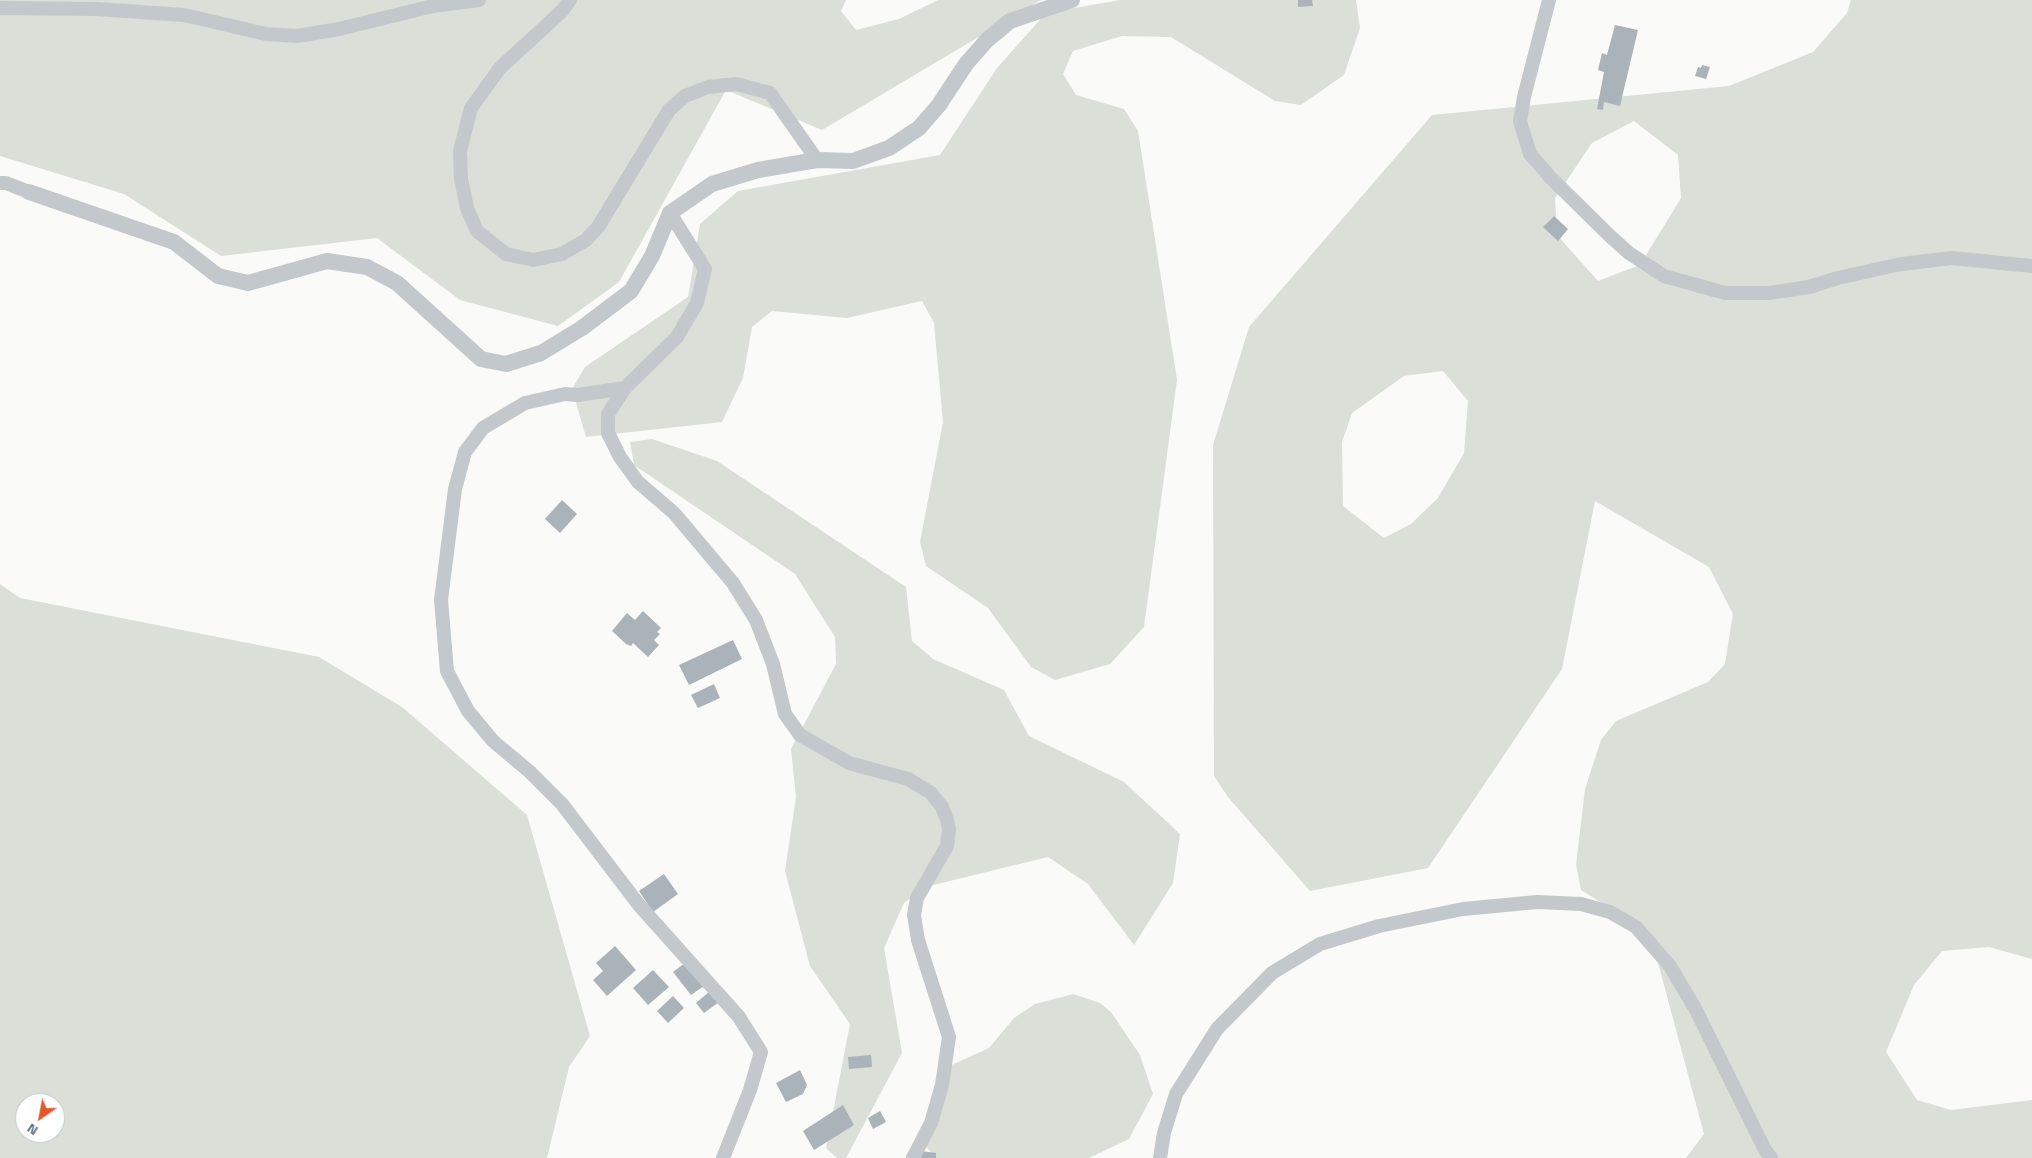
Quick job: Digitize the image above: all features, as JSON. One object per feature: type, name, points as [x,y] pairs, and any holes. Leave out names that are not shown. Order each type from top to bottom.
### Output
[{"type":"street","points":[[0,8],[97,9],[184,15],[266,34],[297,36],[339,29],[433,6],[479,0]]},
{"type":"street","points":[[570,0],[562,11],[500,68],[471,108],[460,151],[461,179],[467,208],[477,232],[506,254],[532,260],[562,254],[586,240],[598,227],[669,110],[685,96],[708,87],[736,84],[770,93],[817,160]]},
{"type":"street","points":[[0,183],[6,183],[174,242],[218,276],[248,283],[327,262],[367,267],[396,283],[481,359],[506,364],[541,352],[582,328],[631,291],[652,256],[670,213],[712,184],[758,170],[817,160],[853,161],[889,148],[919,128],[939,105],[966,64],[986,40],[1010,20],[1072,0]]},
{"type":"street","points":[[1549,0],[1524,97],[1520,121],[1523,137],[1530,154],[1599,226],[1629,253],[1664,276],[1725,293],[1769,293],[1809,287],[1838,278],[1901,264],[1952,258],[2032,266]]},
{"type":"street","points":[[670,213],[705,269],[697,303],[677,337],[625,388],[608,414],[608,432],[620,457],[638,482],[674,513],[733,583],[756,620],[773,664],[785,714],[800,735],[849,763],[908,779],[931,792],[945,814],[949,828],[947,846],[917,898],[914,915],[918,940],[949,1037],[940,1094],[931,1123],[913,1158]]},
{"type":"street","points":[[625,388],[565,394],[525,403],[483,428],[465,452],[455,489],[441,600],[447,671],[468,711],[493,741],[530,772],[562,804],[639,905],[739,1017],[761,1052],[750,1090],[723,1158]]},
{"type":"street","points":[[1160,1158],[1164,1133],[1176,1094],[1217,1029],[1272,973],[1320,944],[1379,926],[1463,909],[1537,902],[1581,904],[1610,912],[1636,927],[1670,966],[1696,1010],[1765,1150],[1771,1158]]},
{"type":"shaded area","points":[[0,0],[846,0],[841,11],[856,30],[899,19],[938,0],[1041,0],[822,130],[726,90],[619,282],[558,326],[460,300],[377,238],[221,256],[124,194],[0,156]]},
{"type":"shaded area","points":[[1120,0],[1356,0],[1360,28],[1344,75],[1301,105],[1275,101],[1171,37],[1122,36],[1073,51],[1063,74],[1076,95],[1124,109],[1138,131],[1177,380],[1144,627],[1110,664],[1055,680],[1031,667],[988,608],[926,566],[920,542],[943,422],[934,323],[922,301],[847,318],[772,311],[752,327],[743,378],[722,422],[586,437],[572,389],[585,367],[688,297],[700,224],[738,191],[940,155],[997,68],[1046,13]]},
{"type":"shaded area","points":[[1851,0],[2032,0],[2032,959],[1989,947],[1942,951],[1914,985],[1886,1052],[1917,1100],[1951,1110],[2032,1100],[2032,1158],[1686,1158],[1704,1134],[1650,933],[1581,890],[1576,865],[1585,789],[1601,740],[1616,721],[1708,682],[1725,664],[1733,614],[1709,567],[1595,501],[1562,669],[1428,868],[1310,891],[1228,797],[1214,776],[1213,445],[1249,327],[1432,115],[1729,86],[1813,52],[1847,13]],"holes":[[[1634,121],[1678,155],[1681,198],[1640,265],[1598,281],[1557,235],[1555,198],[1592,143]],[[1443,371],[1468,401],[1464,453],[1438,498],[1411,524],[1384,538],[1343,506],[1342,442],[1352,413],[1404,376]]]},
{"type":"shaded area","points":[[652,439],[717,461],[906,587],[912,641],[933,659],[1004,690],[1029,736],[1124,782],[1180,834],[1173,883],[1134,945],[1088,884],[1048,857],[925,887],[904,903],[884,948],[902,1053],[846,1158],[837,1158],[826,1148],[850,1024],[810,966],[785,871],[796,797],[791,749],[836,664],[835,637],[795,574],[634,465],[630,442]]},
{"type":"shaded area","points":[[0,584],[20,598],[319,657],[402,707],[527,815],[590,1036],[569,1067],[547,1158],[0,1158]]},
{"type":"shaded area","points":[[1073,994],[1100,1003],[1111,1012],[1140,1055],[1153,1094],[1129,1139],[1089,1158],[936,1158],[922,1142],[943,1069],[989,1048],[1014,1018],[1035,1004]]},
{"type":"building","points":[[1298,0],[1312,0],[1313,6],[1298,7]]},
{"type":"building","points":[[1615,25],[1638,30],[1620,106],[1604,102],[1603,110],[1597,109],[1604,72],[1598,70],[1602,53],[1607,55]]},
{"type":"building","points":[[1702,65],[1710,67],[1706,79],[1695,76],[1698,67],[1701,68]]},
{"type":"building","points":[[1554,216],[1568,229],[1558,241],[1543,227]]},
{"type":"building","points":[[562,500],[577,514],[560,533],[545,519]]},
{"type":"building","points":[[643,611],[661,628],[657,632],[660,634],[654,640],[659,645],[648,657],[633,643],[631,646],[626,644],[612,631],[627,613],[635,620]]},
{"type":"building","points":[[733,640],[742,659],[689,685],[679,665]]},
{"type":"building","points":[[714,684],[720,698],[698,708],[691,695]]},
{"type":"building","points":[[664,874],[678,894],[653,912],[639,891]]},
{"type":"building","points":[[615,946],[636,970],[607,996],[593,980],[603,971],[596,963]]},
{"type":"building","points":[[689,960],[707,984],[691,995],[673,972]]},
{"type":"building","points":[[653,970],[669,987],[648,1005],[633,988]]},
{"type":"building","points":[[710,991],[719,1002],[704,1013],[696,1003]]},
{"type":"building","points":[[673,996],[684,1008],[668,1023],[657,1011]]},
{"type":"building","points":[[871,1055],[872,1067],[849,1069],[848,1057]]},
{"type":"building","points":[[800,1070],[807,1085],[803,1094],[786,1102],[776,1083]]},
{"type":"building","points":[[843,1105],[854,1125],[814,1150],[803,1131]]},
{"type":"building","points":[[880,1111],[886,1122],[873,1129],[868,1118]]},
{"type":"building","points":[[914,1150],[936,1153],[936,1158],[913,1158]]}]
